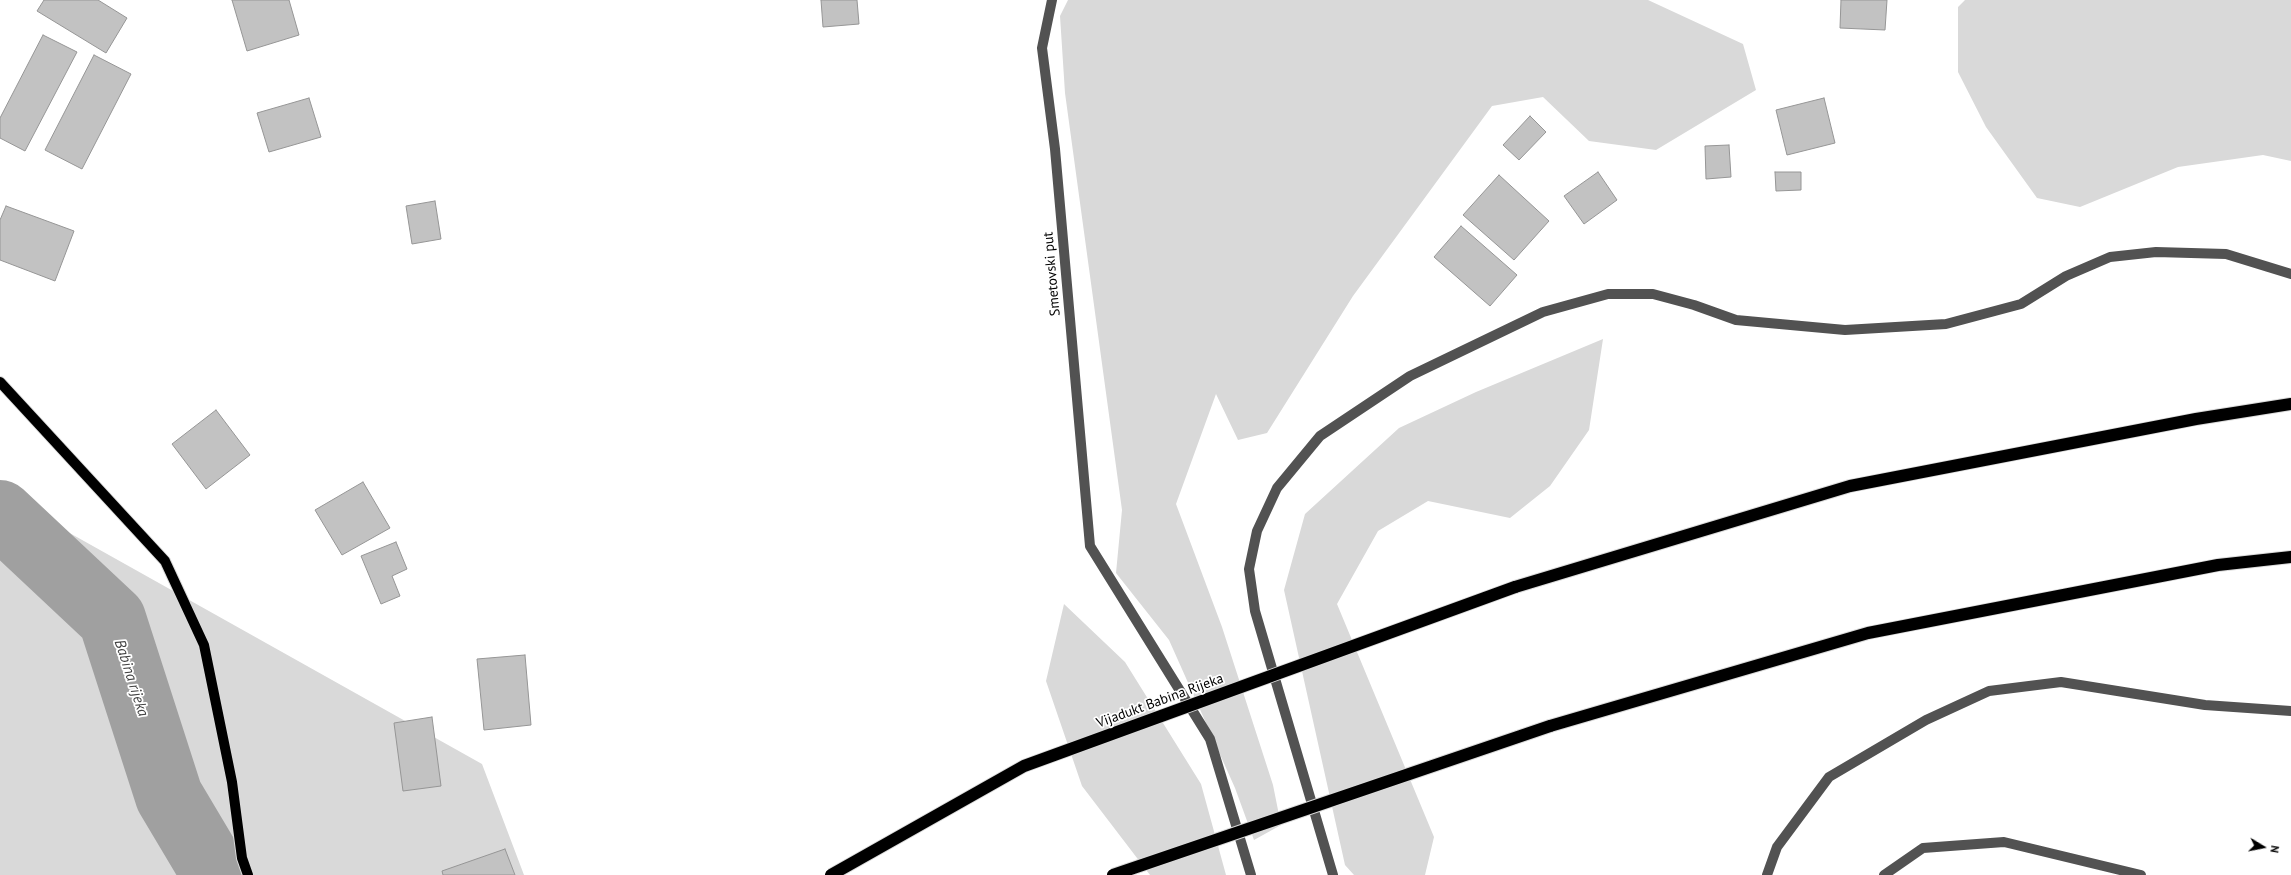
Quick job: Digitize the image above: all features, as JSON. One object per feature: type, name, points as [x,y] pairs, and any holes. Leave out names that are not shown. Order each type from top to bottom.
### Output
[{"type":"highway","name":"Vijadukt Babina Rijeka","points":[[831,875],[1024,766],[1515,587],[1850,486],[2196,419],[2291,404]]},
{"type":"highway","points":[[1113,875],[1550,726],[1868,633],[2218,565],[2291,557]]},
{"type":"main road","points":[[0,382],[165,561],[204,645],[232,782],[242,858],[248,875]]},
{"type":"street","name":"Smetovski put","points":[[1052,0],[1042,48],[1055,149],[1090,546],[1210,739],[1251,875]]},
{"type":"street","points":[[1333,875],[1254,611],[1249,569],[1257,531],[1277,488],[1320,436],[1410,376],[1543,312],[1608,294],[1653,294],[1694,305],[1736,320],[1845,330],[1946,324],[2021,304],[2066,276],[2110,257],[2156,252],[2226,254],[2291,274]]},
{"type":"street","points":[[1767,875],[1777,847],[1829,777],[1926,720],[1989,691],[2061,682],[2205,705],[2291,711]]},
{"type":"street","points":[[1884,875],[1923,848],[2004,842],[2141,875]]},
{"type":"shaded area","points":[[1068,0],[1648,0],[1743,44],[1756,90],[1656,150],[1589,141],[1543,97],[1492,106],[1353,296],[1267,433],[1238,440],[1216,394],[1176,504],[1222,627],[1273,785],[1281,825],[1254,840],[1235,788],[1169,640],[1116,573],[1122,510],[1065,93],[1060,16]]},
{"type":"shaded area","points":[[1965,0],[2291,0],[2291,161],[2263,155],[2178,167],[2080,207],[2037,198],[1986,127],[1958,72],[1958,7]]},
{"type":"shaded area","points":[[1603,339],[1589,430],[1550,486],[1510,518],[1428,501],[1378,531],[1337,604],[1434,837],[1425,875],[1354,875],[1345,865],[1284,590],[1305,514],[1399,428],[1476,392]]},
{"type":"shaded area","points":[[0,494],[482,764],[524,875],[0,875]]},
{"type":"shaded area","points":[[1064,604],[1125,662],[1201,784],[1226,875],[1150,875],[1082,786],[1046,681]]},
{"type":"building","points":[[44,0],[98,0],[127,18],[106,53],[37,11]]},
{"type":"building","points":[[232,0],[289,0],[299,35],[247,51]]},
{"type":"building","points":[[821,0],[857,0],[859,24],[823,27]]},
{"type":"building","points":[[1841,0],[1887,0],[1885,30],[1840,28]]},
{"type":"building","points":[[43,35],[77,52],[25,151],[0,138],[0,118]]},
{"type":"building","points":[[94,55],[131,74],[82,169],[45,150]]},
{"type":"building","points":[[309,98],[321,137],[269,152],[257,113]]},
{"type":"building","points":[[1824,98],[1835,143],[1787,155],[1776,110]]},
{"type":"building","points":[[1530,116],[1546,132],[1519,160],[1503,145]]},
{"type":"building","points":[[1729,145],[1731,177],[1706,179],[1705,146]]},
{"type":"building","points":[[1598,172],[1617,200],[1584,224],[1564,196]]},
{"type":"building","points":[[1775,172],[1801,172],[1801,190],[1776,191]]},
{"type":"building","points":[[1499,175],[1549,221],[1514,260],[1463,215]]},
{"type":"building","points":[[435,201],[441,239],[412,244],[406,206]]},
{"type":"building","points":[[6,206],[74,231],[55,281],[0,260],[0,220]]},
{"type":"building","points":[[1461,226],[1517,275],[1490,306],[1434,257]]},
{"type":"building","points":[[216,410],[250,455],[206,489],[172,444]]},
{"type":"building","points":[[363,482],[390,528],[342,555],[315,510]]},
{"type":"building","points":[[396,542],[407,569],[392,576],[400,596],[381,604],[361,556]]},
{"type":"building","points":[[525,655],[531,725],[484,730],[477,659]]},
{"type":"building","points":[[432,717],[441,786],[403,791],[394,723]]},
{"type":"building","points":[[505,849],[515,875],[443,875],[442,871]]},
{"type":"waterway","name":"Babina rijeka","points":[[0,514],[112,619],[169,796],[216,875]]}]
